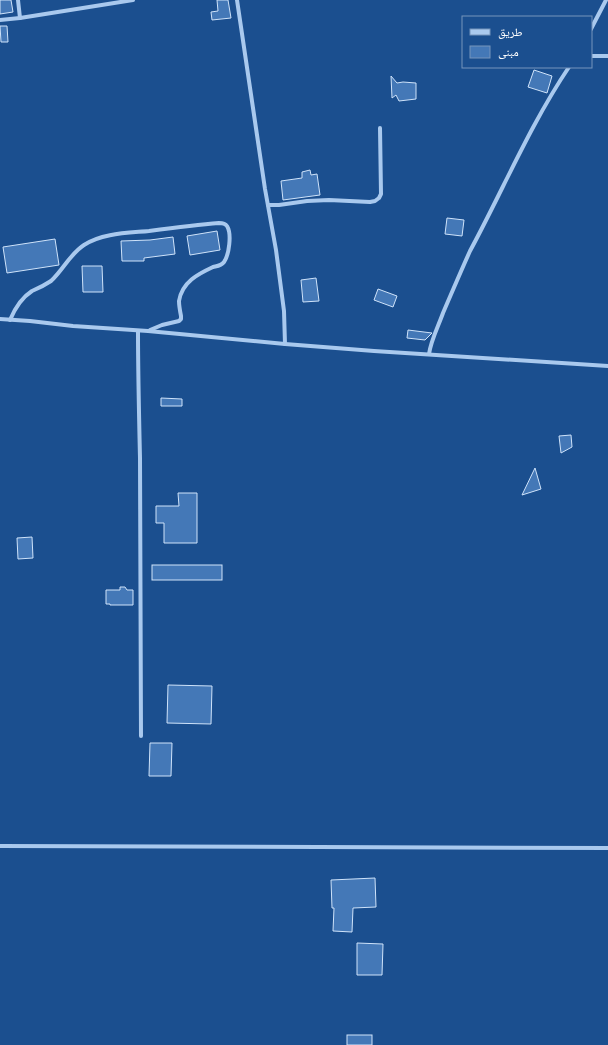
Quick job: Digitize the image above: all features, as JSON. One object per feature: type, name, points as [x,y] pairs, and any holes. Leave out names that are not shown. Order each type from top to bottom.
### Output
[{"type":"street","points":[[18,0],[20,18]]},
{"type":"street","points":[[0,20],[133,0]]},
{"type":"street","points":[[237,0],[276,250],[284,311],[285,344]]},
{"type":"street","points":[[592,27],[606,0]]},
{"type":"street","points":[[592,56],[608,56]]},
{"type":"street","points":[[429,354],[430,346],[470,251],[538,118],[568,68]]},
{"type":"street","points":[[268,206],[307,201],[375,201],[381,194],[380,128]]},
{"type":"street","points":[[10,320],[19,302],[32,292],[44,286],[56,276],[74,254],[90,241],[100,237],[127,233],[224,223],[229,230],[230,238],[225,261],[221,265],[215,266],[194,277],[188,283],[183,290],[179,302],[181,319],[148,331]]},
{"type":"street","points":[[0,319],[30,320],[73,326],[138,330],[285,344],[608,366]]},
{"type":"street","points":[[138,330],[141,736]]},
{"type":"street","points":[[0,846],[608,848]]},
{"type":"building","points":[[0,0],[11,0],[13,12],[0,14]]},
{"type":"building","points":[[217,0],[228,0],[231,18],[212,20],[211,12],[218,11]]},
{"type":"building","points":[[0,26],[7,26],[8,42],[1,42]]},
{"type":"building","points":[[534,70],[552,76],[547,93],[528,87]]},
{"type":"building","points":[[391,76],[397,83],[416,83],[416,99],[399,101],[396,95],[392,98]]},
{"type":"building","points":[[310,170],[311,175],[317,174],[320,195],[283,200],[281,181],[302,178],[302,172]]},
{"type":"building","points":[[447,218],[464,220],[462,236],[445,234]]},
{"type":"building","points":[[217,231],[220,250],[190,255],[187,236]]},
{"type":"building","points":[[173,237],[175,254],[144,258],[144,261],[122,261],[121,241],[150,240]]},
{"type":"building","points":[[55,239],[59,265],[7,273],[3,247]]},
{"type":"building","points":[[82,266],[102,266],[103,292],[83,292]]},
{"type":"building","points":[[316,278],[319,301],[303,302],[301,280]]},
{"type":"building","points":[[378,289],[397,296],[393,307],[374,300]]},
{"type":"building","points":[[408,330],[432,333],[425,340],[407,338]]},
{"type":"building","points":[[161,398],[182,399],[182,406],[161,406]]},
{"type":"building","points":[[571,435],[572,447],[561,453],[559,436]]},
{"type":"building","points":[[535,468],[541,489],[522,495]]},
{"type":"building","points":[[178,493],[197,493],[197,543],[164,543],[164,523],[156,523],[156,506],[179,506]]},
{"type":"building","points":[[32,537],[33,558],[18,559],[17,538]]},
{"type":"building","points":[[152,565],[222,565],[222,580],[152,580]]},
{"type":"building","points":[[120,587],[125,587],[127,590],[133,590],[133,605],[106,604],[106,590],[120,590]]},
{"type":"building","points":[[168,685],[212,686],[211,724],[167,723]]},
{"type":"building","points":[[150,743],[172,743],[171,776],[149,776]]},
{"type":"building","points":[[375,878],[376,907],[353,908],[352,932],[333,931],[334,908],[332,908],[331,880]]},
{"type":"building","points":[[357,943],[383,944],[382,975],[357,975]]},
{"type":"building","points":[[347,1035],[372,1035],[372,1045],[347,1045]]}]
